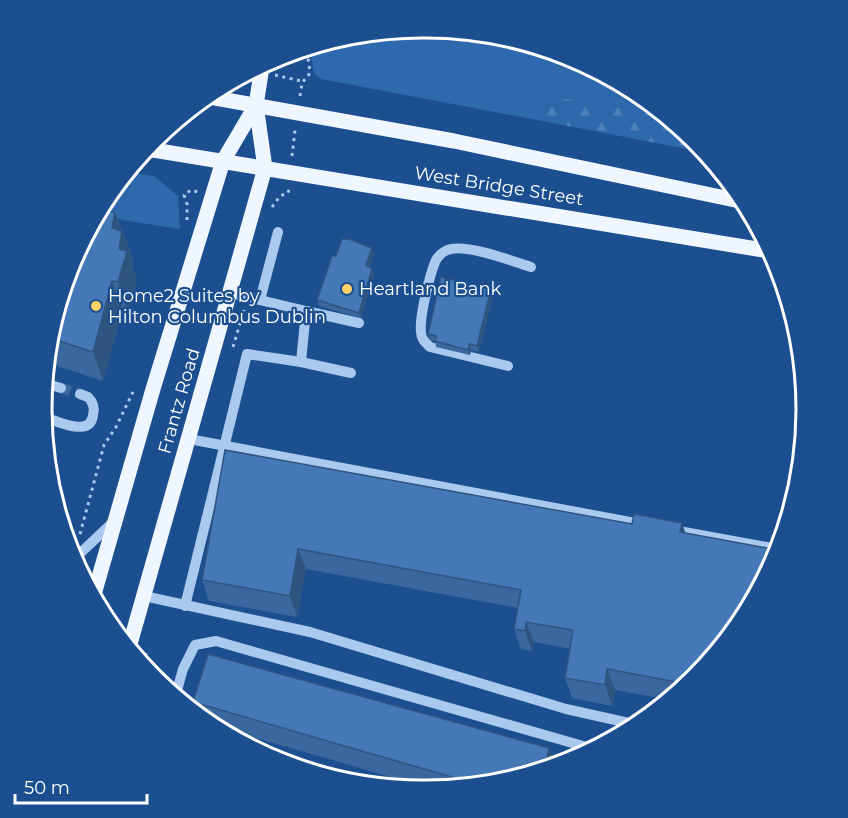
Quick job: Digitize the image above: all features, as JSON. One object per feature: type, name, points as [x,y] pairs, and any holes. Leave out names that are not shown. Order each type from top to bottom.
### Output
[{"type":"main road","points":[[260,76],[256,105],[265,168]]},
{"type":"main road","name":"West Bridge Street","points":[[220,99],[454,141],[730,199]]},
{"type":"main road","name":"Frantz Road","points":[[97,585],[153,389],[223,161],[256,105]]},
{"type":"main road","name":"West Bridge Street","points":[[157,151],[759,249]]},
{"type":"main road","name":"Frantz Road","points":[[132,638],[265,168]]},
{"type":"street","points":[[260,300],[278,232]]},
{"type":"street","points":[[508,366],[430,347],[422,339],[420,331],[429,285],[437,258],[450,249],[472,250],[531,267]]},
{"type":"street","points":[[230,293],[359,323]]},
{"type":"street","points":[[302,362],[306,311]]},
{"type":"street","points":[[185,606],[247,354],[302,362],[351,373]]},
{"type":"street","points":[[53,386],[61,388]]},
{"type":"street","points":[[52,420],[81,428],[88,426],[92,421],[94,407],[88,397],[80,394]]},
{"type":"street","points":[[189,439],[768,547]]},
{"type":"street","points":[[81,552],[116,519]]},
{"type":"street","points":[[144,596],[310,632],[566,709],[624,722]]},
{"type":"street","points":[[178,687],[183,669],[195,645],[216,641],[581,745]]},
{"type":"path","points":[[270,72],[301,81],[310,73]]},
{"type":"path","points":[[187,220],[187,204],[184,195],[191,190]]},
{"type":"path","points":[[78,543],[104,445],[135,387]]},
{"type":"green space","points":[[400,38],[448,38],[496,45],[543,57],[610,87],[644,110],[547,96],[534,104],[547,122],[321,79],[314,74],[311,55],[328,50]]},
{"type":"green space","points":[[547,96],[644,110],[690,150],[547,122],[534,104]]},
{"type":"green space","points":[[137,174],[154,176],[178,196],[180,229],[106,218]]},
{"type":"building","points":[[110,211],[115,212],[112,228],[122,231],[119,249],[127,251],[118,282],[112,281],[93,352],[59,341],[72,290],[91,245]]},
{"type":"building","name":"Heartland Bank","points":[[342,239],[349,239],[372,248],[366,265],[372,269],[359,313],[317,300],[332,256],[336,256]]},
{"type":"building","points":[[441,277],[491,289],[477,346],[469,344],[468,350],[435,341],[436,336],[428,334]]},
{"type":"building","points":[[225,450],[632,524],[634,514],[682,523],[680,532],[768,548],[746,595],[733,615],[703,654],[676,682],[607,669],[605,685],[565,678],[573,630],[526,622],[525,631],[514,629],[521,590],[298,549],[290,596],[202,580]]},
{"type":"building","points":[[208,654],[549,748],[547,760],[543,761],[520,768],[458,779],[197,703],[194,700]]},
{"type":"tunnel","points":[[61,388],[80,394]]},
{"type":"place","name":"Heartland Bank","points":[[347,289]]},
{"type":"place","name":"Home2 Suites by Hilton Columbus Dublin","points":[[96,306]]}]
